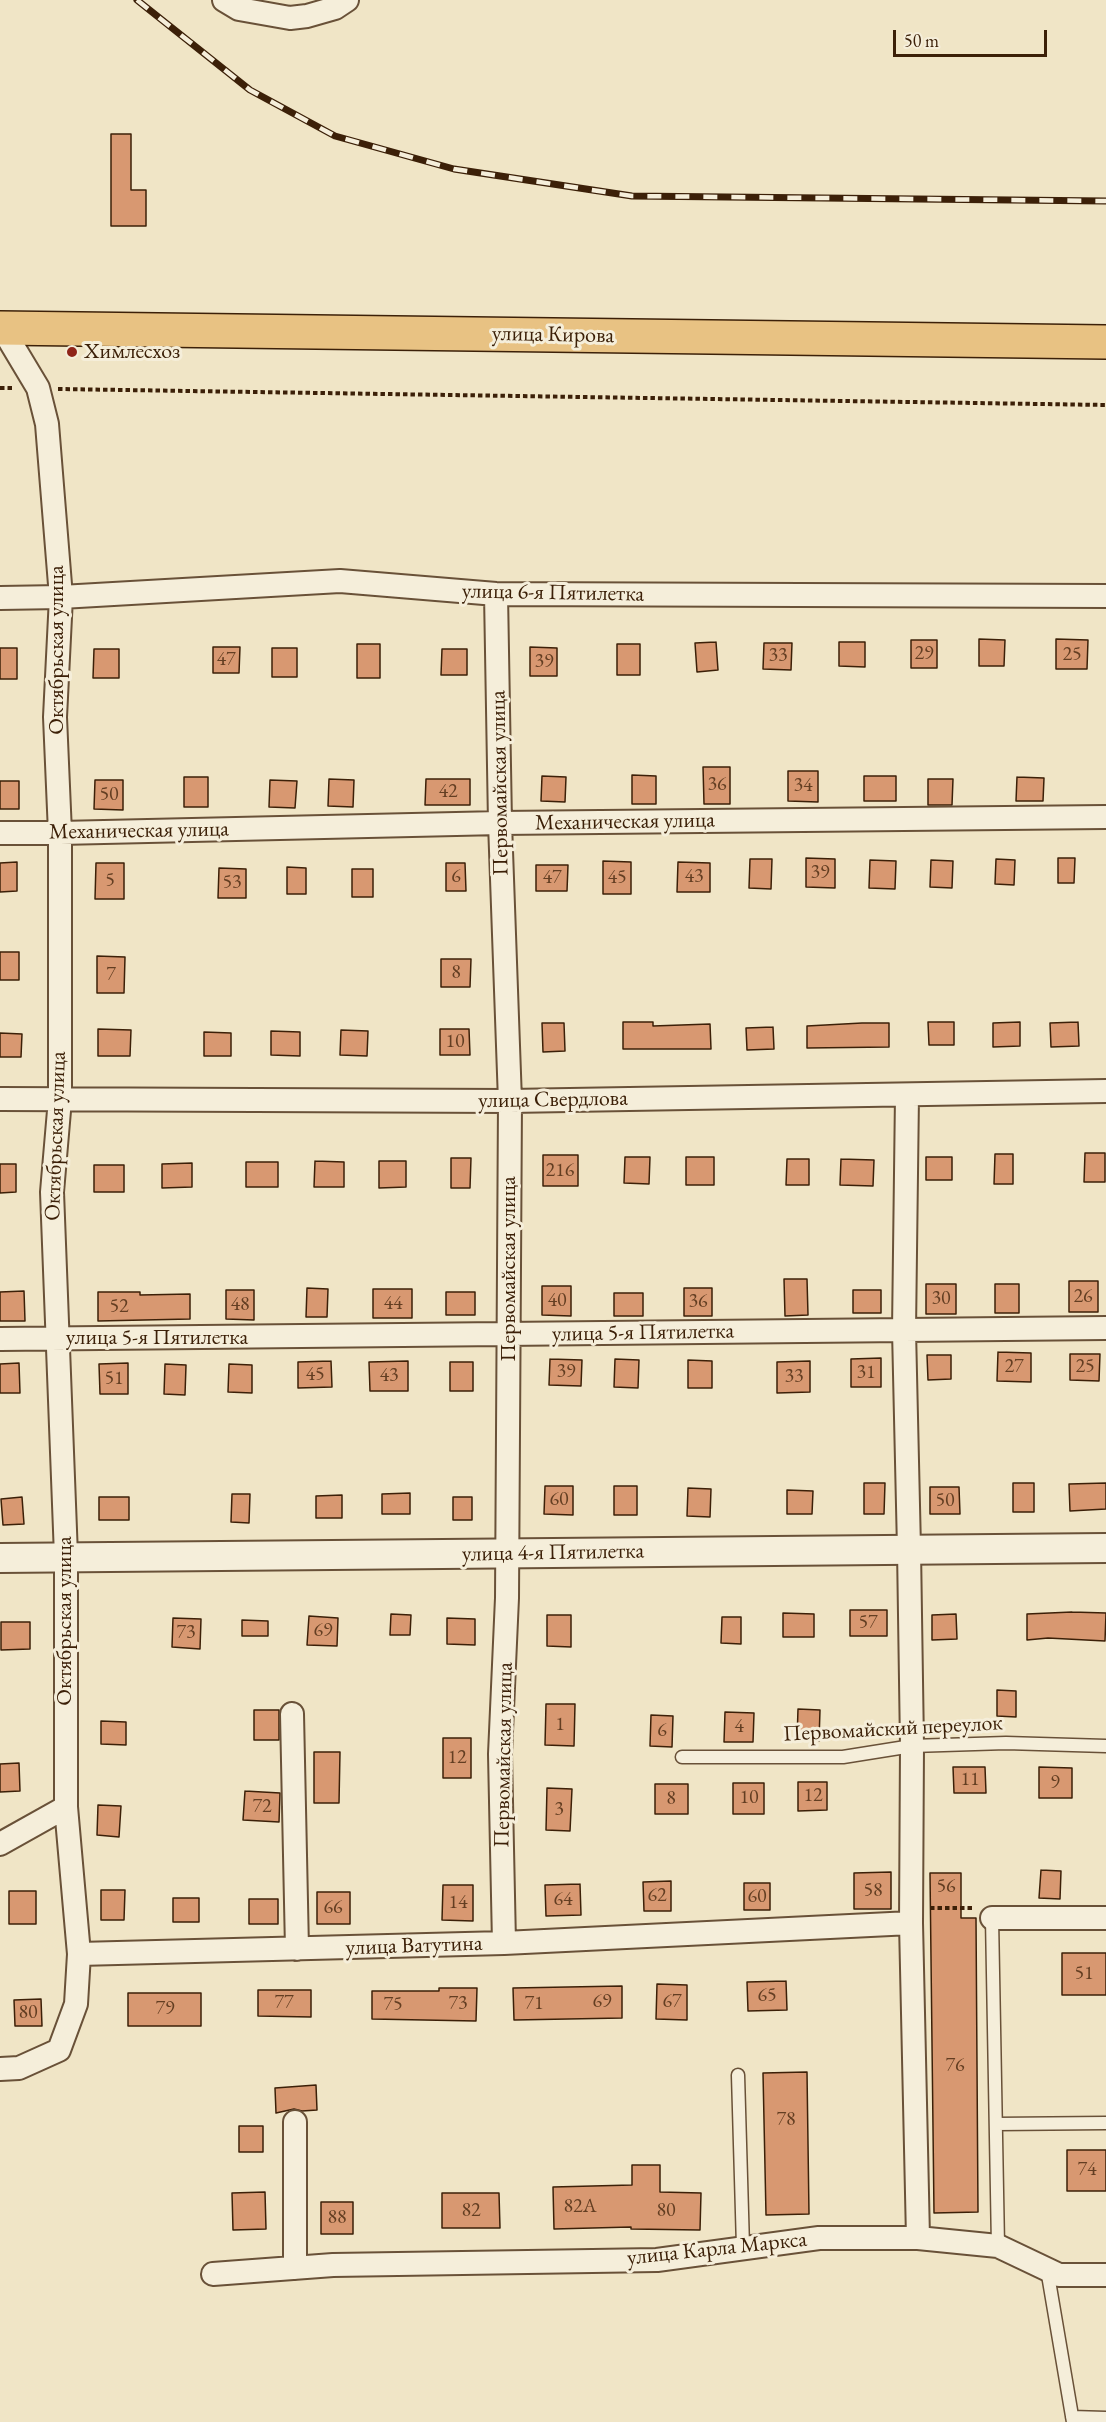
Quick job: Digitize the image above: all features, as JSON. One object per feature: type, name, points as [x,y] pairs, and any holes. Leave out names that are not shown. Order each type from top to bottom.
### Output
[{"type":"main road","name":"улица Кирова","points":[[1,328],[1106,342]]},
{"type":"street","points":[[224,0],[239,9],[290,18],[335,8],[348,0]]},
{"type":"street","name":"Октябрьская улица","points":[[1,328],[38,388],[47,423],[61,597],[55,717],[60,833],[60,1099],[52,1192],[66,1556],[66,1808],[79,1954]]},
{"type":"street","name":"улица 6-я Пятилетка","points":[[0,598],[61,597],[340,581],[496,594],[1106,596]]},
{"type":"street","name":"Первомайская улица","points":[[496,594],[500,823],[510,1101],[507,1599],[500,1754],[504,1943]]},
{"type":"street","name":"Механическая улица","points":[[0,833],[500,823],[1106,817]]},
{"type":"street","name":"улица Свердлова","points":[[0,1099],[510,1101],[1106,1091]]},
{"type":"street","points":[[907,1095],[904,1330],[912,1746],[911,1916],[918,2238]]},
{"type":"street","name":"улица 5-я Пятилетка","points":[[0,1339],[1106,1328]]},
{"type":"street","name":"улица 4-я Пятилетка","points":[[0,1558],[1106,1548]]},
{"type":"street","points":[[292,1714],[297,1949]]},
{"type":"street","points":[[0,1844],[66,1808]]},
{"type":"street","name":"улица Ватутина","points":[[79,1954],[504,1943],[911,1916]]},
{"type":"street","points":[[992,1918],[1106,1918]]},
{"type":"street","points":[[0,2068],[19,2068],[59,2050],[76,2004],[79,1954]]},
{"type":"street","points":[[295,2122],[295,2268]]},
{"type":"street","name":"улица Карла Маркса","points":[[213,2274],[333,2265],[657,2260],[819,2238],[918,2238],[998,2246],[1059,2275],[1106,2276]]},
{"type":"lane","name":"Первомайский переулок","points":[[682,1757],[843,1757],[912,1746],[1006,1743],[1106,1746]]},
{"type":"lane","points":[[992,1918],[998,2246]]},
{"type":"lane","points":[[738,2076],[744,2247]]},
{"type":"lane","points":[[996,2124],[1106,2123]]},
{"type":"lane","points":[[1047,2269],[1073,2420],[1106,2418]]},
{"type":"path","points":[[0,388],[1106,405]]},
{"type":"path","points":[[911,1916],[980,1908],[992,1918]]},
{"type":"building","points":[[111,134],[131,134],[131,190],[146,190],[146,226],[111,226]]},
{"type":"building","points":[[979,639],[1005,640],[1004,666],[979,666]]},
{"type":"building","points":[[1056,639],[1088,640],[1087,669],[1056,669]]},
{"type":"building","points":[[911,640],[937,640],[937,668],[911,668]]},
{"type":"building","points":[[716,642],[718,670],[697,672],[695,643]]},
{"type":"building","points":[[839,642],[865,642],[865,667],[839,666]]},
{"type":"building","points":[[764,643],[792,643],[791,670],[763,669]]},
{"type":"building","points":[[357,644],[380,644],[380,678],[357,678]]},
{"type":"building","points":[[617,644],[640,644],[640,675],[617,675]]},
{"type":"building","points":[[213,647],[240,647],[239,673],[213,673]]},
{"type":"building","points":[[530,647],[557,648],[557,676],[530,676]]},
{"type":"building","points":[[0,648],[17,648],[17,679],[0,679]]},
{"type":"building","points":[[272,648],[297,648],[297,677],[272,677]]},
{"type":"building","points":[[94,649],[119,649],[119,678],[93,678]]},
{"type":"building","points":[[442,649],[467,649],[467,675],[441,675]]},
{"type":"building","points":[[703,767],[730,767],[730,804],[704,804]]},
{"type":"building","points":[[788,771],[818,771],[818,802],[788,801]]},
{"type":"building","points":[[632,775],[656,776],[656,804],[632,804]]},
{"type":"building","points":[[542,776],[566,777],[565,802],[541,801]]},
{"type":"building","points":[[864,776],[896,776],[896,801],[864,801]]},
{"type":"building","points":[[184,777],[208,777],[208,807],[184,807]]},
{"type":"building","points":[[1017,777],[1044,778],[1043,801],[1016,801]]},
{"type":"building","points":[[329,779],[354,780],[353,807],[328,806]]},
{"type":"building","points":[[426,779],[470,779],[470,805],[425,805]]},
{"type":"building","points":[[928,779],[953,779],[952,805],[928,805]]},
{"type":"building","points":[[95,780],[123,780],[123,810],[94,809]]},
{"type":"building","points":[[270,780],[297,781],[295,808],[269,807]]},
{"type":"building","points":[[0,781],[19,781],[19,809],[0,809]]},
{"type":"building","points":[[806,858],[835,859],[835,888],[806,887]]},
{"type":"building","points":[[1058,858],[1075,858],[1074,883],[1058,883]]},
{"type":"building","points":[[750,859],[772,859],[771,889],[749,888]]},
{"type":"building","points":[[996,859],[1015,860],[1014,885],[995,884]]},
{"type":"building","points":[[870,860],[896,861],[895,889],[869,888]]},
{"type":"building","points":[[931,860],[953,861],[952,888],[930,887]]},
{"type":"building","points":[[603,861],[631,862],[631,894],[603,894]]},
{"type":"building","points":[[17,862],[17,891],[0,892],[0,863]]},
{"type":"building","points":[[678,862],[710,863],[710,892],[677,892]]},
{"type":"building","points":[[96,863],[124,863],[124,899],[95,899]]},
{"type":"building","points":[[446,863],[465,863],[466,891],[446,891]]},
{"type":"building","points":[[536,865],[568,865],[567,891],[536,891]]},
{"type":"building","points":[[287,867],[306,868],[306,894],[287,894]]},
{"type":"building","points":[[219,868],[246,869],[246,898],[218,898]]},
{"type":"building","points":[[352,869],[373,869],[373,897],[352,897]]},
{"type":"building","points":[[0,952],[19,952],[19,980],[0,980]]},
{"type":"building","points":[[97,956],[125,957],[124,993],[97,993]]},
{"type":"building","points":[[441,959],[471,959],[470,987],[441,987]]},
{"type":"building","points":[[623,1022],[653,1022],[653,1026],[710,1024],[711,1049],[623,1049]]},
{"type":"building","points":[[928,1022],[954,1022],[954,1045],[929,1045]]},
{"type":"building","points":[[1020,1022],[1020,1046],[993,1047],[993,1023]]},
{"type":"building","points":[[1078,1022],[1079,1046],[1051,1047],[1050,1023]]},
{"type":"building","points":[[542,1023],[564,1023],[565,1051],[543,1052]]},
{"type":"building","points":[[889,1023],[889,1047],[807,1048],[807,1026]]},
{"type":"building","points":[[773,1027],[774,1049],[747,1050],[746,1028]]},
{"type":"building","points":[[98,1029],[131,1030],[130,1056],[98,1056]]},
{"type":"building","points":[[440,1029],[469,1029],[470,1055],[440,1055]]},
{"type":"building","points":[[341,1030],[368,1031],[367,1056],[340,1055]]},
{"type":"building","points":[[271,1031],[300,1032],[300,1056],[271,1055]]},
{"type":"building","points":[[204,1032],[231,1033],[231,1056],[204,1056]]},
{"type":"building","points":[[0,1033],[22,1034],[21,1057],[0,1057]]},
{"type":"building","points":[[1085,1153],[1105,1153],[1105,1182],[1084,1182]]},
{"type":"building","points":[[995,1154],[1013,1154],[1013,1184],[994,1184]]},
{"type":"building","points":[[543,1155],[578,1155],[578,1186],[543,1186]]},
{"type":"building","points":[[625,1157],[650,1157],[649,1184],[624,1183]]},
{"type":"building","points":[[686,1157],[714,1157],[714,1185],[686,1185]]},
{"type":"building","points":[[926,1157],[952,1157],[952,1180],[926,1180]]},
{"type":"building","points":[[451,1158],[471,1158],[470,1188],[451,1188]]},
{"type":"building","points":[[787,1159],[809,1159],[809,1185],[786,1185]]},
{"type":"building","points":[[841,1159],[874,1160],[873,1186],[840,1185]]},
{"type":"building","points":[[315,1161],[344,1162],[344,1187],[314,1187]]},
{"type":"building","points":[[379,1161],[406,1161],[406,1187],[379,1188]]},
{"type":"building","points":[[246,1162],[278,1162],[278,1187],[246,1187]]},
{"type":"building","points":[[192,1163],[192,1187],[162,1188],[162,1164]]},
{"type":"building","points":[[0,1164],[16,1164],[16,1192],[0,1193]]},
{"type":"building","points":[[94,1165],[124,1165],[124,1192],[94,1192]]},
{"type":"building","points":[[784,1279],[807,1279],[808,1315],[785,1316]]},
{"type":"building","points":[[1069,1281],[1098,1281],[1098,1312],[1069,1312]]},
{"type":"building","points":[[926,1284],[956,1284],[956,1314],[926,1314]]},
{"type":"building","points":[[995,1284],[1019,1284],[1019,1313],[995,1313]]},
{"type":"building","points":[[542,1286],[571,1286],[571,1316],[542,1315]]},
{"type":"building","points":[[307,1288],[328,1289],[327,1317],[306,1317]]},
{"type":"building","points":[[684,1288],[712,1288],[712,1316],[684,1316]]},
{"type":"building","points":[[373,1289],[412,1289],[412,1318],[373,1318]]},
{"type":"building","points":[[226,1290],[254,1290],[254,1320],[226,1319]]},
{"type":"building","points":[[853,1290],[881,1290],[881,1313],[853,1313]]},
{"type":"building","points":[[24,1291],[25,1321],[0,1321],[0,1292]]},
{"type":"building","points":[[98,1292],[140,1292],[140,1295],[190,1294],[190,1319],[98,1321]]},
{"type":"building","points":[[446,1292],[475,1292],[475,1315],[446,1315]]},
{"type":"building","points":[[614,1293],[643,1293],[643,1316],[614,1316]]},
{"type":"building","points":[[998,1352],[1031,1353],[1031,1382],[997,1381]]},
{"type":"building","points":[[1070,1354],[1100,1354],[1099,1381],[1070,1380]]},
{"type":"building","points":[[927,1355],[951,1355],[951,1379],[928,1380]]},
{"type":"building","points":[[881,1358],[881,1387],[851,1387],[851,1359]]},
{"type":"building","points":[[550,1359],[582,1360],[581,1386],[549,1385]]},
{"type":"building","points":[[615,1359],[639,1360],[638,1388],[614,1387]]},
{"type":"building","points":[[688,1360],[712,1361],[712,1388],[688,1388]]},
{"type":"building","points":[[331,1361],[332,1387],[298,1388],[298,1362]]},
{"type":"building","points":[[408,1361],[408,1391],[370,1391],[369,1362]]},
{"type":"building","points":[[810,1361],[810,1392],[777,1393],[777,1362]]},
{"type":"building","points":[[450,1362],[473,1362],[473,1391],[450,1391]]},
{"type":"building","points":[[19,1363],[20,1393],[0,1393],[0,1364]]},
{"type":"building","points":[[128,1363],[128,1394],[100,1394],[99,1364]]},
{"type":"building","points":[[165,1364],[186,1365],[185,1395],[164,1394]]},
{"type":"building","points":[[229,1364],[252,1365],[252,1393],[228,1392]]},
{"type":"building","points":[[864,1483],[885,1483],[884,1514],[864,1514]]},
{"type":"building","points":[[1013,1483],[1034,1483],[1034,1512],[1013,1512]]},
{"type":"building","points":[[1106,1483],[1106,1509],[1070,1511],[1069,1484]]},
{"type":"building","points":[[545,1486],[573,1486],[573,1515],[544,1514]]},
{"type":"building","points":[[614,1486],[637,1486],[637,1515],[614,1515]]},
{"type":"building","points":[[930,1487],[959,1487],[960,1514],[930,1514]]},
{"type":"building","points":[[688,1488],[711,1489],[710,1517],[687,1516]]},
{"type":"building","points":[[787,1490],[813,1491],[812,1514],[787,1514]]},
{"type":"building","points":[[410,1493],[410,1514],[382,1514],[382,1494]]},
{"type":"building","points":[[232,1494],[250,1494],[249,1523],[231,1522]]},
{"type":"building","points":[[342,1495],[342,1518],[316,1518],[316,1496]]},
{"type":"building","points":[[22,1497],[24,1524],[3,1525],[1,1499]]},
{"type":"building","points":[[99,1497],[129,1497],[129,1520],[99,1520]]},
{"type":"building","points":[[453,1497],[472,1497],[472,1520],[453,1520]]},
{"type":"building","points":[[850,1610],[887,1610],[887,1636],[850,1636]]},
{"type":"building","points":[[783,1613],[814,1614],[814,1637],[783,1637]]},
{"type":"building","points":[[1106,1613],[1105,1641],[1048,1638],[1027,1640],[1027,1614]]},
{"type":"building","points":[[391,1614],[411,1615],[410,1635],[390,1635]]},
{"type":"building","points":[[956,1614],[957,1639],[932,1640],[932,1615]]},
{"type":"building","points":[[547,1615],[571,1615],[571,1647],[547,1646]]},
{"type":"building","points":[[309,1616],[338,1618],[337,1646],[307,1645]]},
{"type":"building","points":[[722,1617],[741,1617],[741,1644],[721,1643]]},
{"type":"building","points":[[173,1618],[201,1619],[200,1649],[172,1647]]},
{"type":"building","points":[[447,1618],[475,1619],[475,1645],[447,1644]]},
{"type":"building","points":[[242,1620],[268,1621],[268,1636],[242,1636]]},
{"type":"building","points":[[1,1622],[30,1622],[30,1649],[1,1650]]},
{"type":"building","points":[[997,1690],[1016,1691],[1016,1717],[997,1716]]},
{"type":"building","points":[[546,1704],[575,1704],[574,1746],[545,1745]]},
{"type":"building","points":[[798,1709],[820,1710],[819,1741],[797,1740]]},
{"type":"building","points":[[254,1710],[279,1710],[279,1740],[254,1740]]},
{"type":"building","points":[[725,1712],[754,1713],[753,1742],[724,1742]]},
{"type":"building","points":[[651,1715],[673,1716],[672,1747],[650,1746]]},
{"type":"building","points":[[101,1721],[126,1722],[126,1745],[101,1744]]},
{"type":"building","points":[[443,1738],[471,1738],[471,1778],[443,1778]]},
{"type":"building","points":[[314,1752],[340,1752],[339,1803],[314,1803]]},
{"type":"building","points":[[19,1763],[20,1791],[0,1792],[0,1764]]},
{"type":"building","points":[[953,1767],[985,1767],[986,1793],[954,1793]]},
{"type":"building","points":[[1039,1767],[1072,1768],[1072,1798],[1039,1798]]},
{"type":"building","points":[[798,1782],[827,1782],[827,1810],[798,1811]]},
{"type":"building","points":[[733,1783],[764,1783],[764,1814],[733,1814]]},
{"type":"building","points":[[655,1784],[688,1784],[688,1814],[655,1814]]},
{"type":"building","points":[[547,1788],[572,1789],[570,1831],[546,1830]]},
{"type":"building","points":[[245,1791],[280,1793],[279,1822],[243,1820]]},
{"type":"building","points":[[98,1805],[121,1806],[119,1837],[97,1835]]},
{"type":"building","points":[[1041,1870],[1061,1871],[1060,1899],[1039,1898]]},
{"type":"building","points":[[891,1872],[891,1909],[854,1909],[854,1873]]},
{"type":"building","points":[[930,1873],[961,1873],[961,1918],[976,1918],[978,2212],[934,2213]]},
{"type":"building","points":[[671,1881],[671,1911],[644,1911],[643,1882]]},
{"type":"building","points":[[744,1883],[770,1883],[770,1910],[744,1910]]},
{"type":"building","points":[[580,1884],[581,1915],[546,1916],[545,1885]]},
{"type":"building","points":[[443,1885],[473,1885],[473,1921],[442,1920]]},
{"type":"building","points":[[101,1890],[125,1890],[124,1920],[101,1920]]},
{"type":"building","points":[[9,1891],[36,1891],[36,1924],[9,1924]]},
{"type":"building","points":[[317,1892],[350,1892],[350,1924],[317,1924]]},
{"type":"building","points":[[173,1898],[199,1898],[199,1922],[173,1922]]},
{"type":"building","points":[[249,1899],[278,1899],[278,1924],[249,1924]]},
{"type":"building","points":[[1062,1953],[1106,1953],[1106,1995],[1062,1995]]},
{"type":"building","points":[[786,1981],[787,2010],[748,2011],[747,1982]]},
{"type":"building","points":[[657,1984],[687,1985],[687,2020],[656,2019]]},
{"type":"building","points":[[622,1986],[622,2018],[514,2020],[513,1988]]},
{"type":"building","points":[[439,1988],[477,1988],[476,2021],[372,2019],[372,1991],[439,1991]]},
{"type":"building","points":[[258,1990],[311,1990],[311,2017],[258,2016]]},
{"type":"building","points":[[128,1993],[201,1993],[201,2026],[128,2026]]},
{"type":"building","points":[[41,1999],[42,2026],[15,2026],[14,2000]]},
{"type":"building","points":[[807,2072],[809,2214],[766,2215],[763,2073]]},
{"type":"building","points":[[316,2085],[317,2110],[294,2109],[276,2113],[275,2088]]},
{"type":"building","points":[[239,2126],[263,2126],[263,2152],[239,2152]]},
{"type":"building","points":[[1067,2150],[1106,2150],[1106,2191],[1067,2191]]},
{"type":"building","points":[[632,2165],[660,2165],[660,2192],[701,2193],[700,2230],[631,2229],[631,2227],[554,2229],[553,2187],[632,2185]]},
{"type":"building","points":[[265,2192],[266,2229],[233,2230],[232,2193]]},
{"type":"building","points":[[442,2193],[499,2193],[500,2228],[442,2228]]},
{"type":"building","points":[[321,2202],[353,2202],[353,2234],[321,2234]]},
{"type":"railway","points":[[137,0],[250,90],[335,136],[454,169],[632,196],[1106,201]]},
{"type":"place","name":"Химлесхоз","points":[[72,352]]}]
